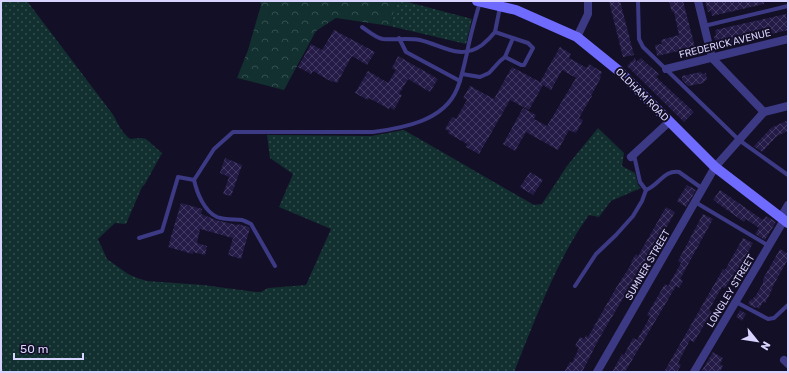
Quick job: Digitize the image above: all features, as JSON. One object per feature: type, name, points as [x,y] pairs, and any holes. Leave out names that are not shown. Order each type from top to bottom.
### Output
[{"type":"main road","name":"OLDHAM ROAD","points":[[479,1],[500,6],[513,5],[540,20],[577,37],[619,71],[715,167],[784,220]]},
{"type":"street","points":[[577,37],[588,14],[588,1]]},
{"type":"street","points":[[698,1],[712,58],[764,112],[788,106]]},
{"type":"street","name":"FREDERICK AVENUE","points":[[666,69],[788,39]]},
{"type":"street","name":"SUMNER STREET","points":[[597,372],[715,167],[764,112]]},
{"type":"street","points":[[632,156],[669,122]]},
{"type":"street","name":"LONGLEY STREET","points":[[694,372],[784,220],[788,205]]},
{"type":"lane","points":[[275,266],[251,224],[242,220],[217,217],[203,202],[196,190],[194,180],[214,149],[233,132],[373,132],[394,129],[430,117],[449,102],[457,90],[479,1]]},
{"type":"lane","points":[[638,1],[640,44],[739,140],[788,175]]},
{"type":"lane","points":[[362,27],[382,39],[400,38],[421,40],[455,52],[467,52],[479,47],[495,32],[500,6]]},
{"type":"lane","points":[[704,26],[788,6]]},
{"type":"lane","points":[[495,32],[530,44],[533,48],[524,65],[505,58]]},
{"type":"lane","points":[[400,38],[406,52],[460,81]]},
{"type":"lane","points":[[462,74],[480,77],[484,76],[505,58],[513,38]]},
{"type":"lane","points":[[632,156],[640,182],[646,190]]},
{"type":"lane","points":[[575,286],[596,254],[633,216],[642,201],[646,190],[671,172],[675,171],[679,172],[703,189]]},
{"type":"lane","points":[[139,238],[162,231],[178,177],[194,180]]},
{"type":"lane","points":[[695,202],[769,246]]},
{"type":"lane","points":[[736,302],[768,319],[774,318],[788,305]]},
{"type":"green space","points":[[1,1],[27,1],[114,116],[125,134],[130,139],[146,139],[162,153],[142,187],[126,224],[115,223],[98,239],[107,259],[128,274],[147,281],[203,285],[256,292],[261,292],[268,288],[306,285],[331,229],[279,207],[293,174],[270,158],[267,135],[371,136],[404,130],[534,205],[542,204],[567,166],[598,128],[624,153],[622,166],[635,173],[638,185],[641,188],[611,201],[599,217],[589,215],[566,251],[556,271],[514,372],[1,372]]},
{"type":"green space","points":[[260,1],[397,1],[390,26],[336,18],[316,31],[284,90],[237,78],[248,50],[261,5]]},
{"type":"green space","points":[[397,1],[404,1],[472,19],[466,44],[390,26]]},
{"type":"building","points":[[609,1],[620,1],[634,55],[623,57]]},
{"type":"building","points":[[669,1],[683,1],[695,47],[657,56],[655,45],[662,44],[661,40],[679,35],[674,12],[672,12]]},
{"type":"building","points":[[705,1],[764,1],[764,4],[712,16],[711,11],[708,12]]},
{"type":"building","points":[[786,14],[788,30],[716,47],[714,36],[716,36],[715,30]]},
{"type":"building","points":[[334,30],[375,52],[367,65],[352,56],[337,83],[332,82],[313,71],[311,74],[298,67],[311,44],[322,50]]},
{"type":"building","points":[[560,47],[571,54],[569,58],[587,68],[589,64],[602,72],[592,96],[579,118],[583,120],[576,133],[569,130],[558,150],[526,132],[515,151],[503,144],[523,108],[536,115],[534,119],[547,126],[576,78],[562,70],[551,90],[543,85],[529,110],[510,100],[479,154],[466,147],[467,144],[448,133],[449,131],[445,129],[452,117],[456,119],[467,100],[463,98],[470,86],[494,99],[512,67],[540,82]]},
{"type":"building","points":[[398,56],[438,79],[430,92],[408,79],[399,94],[402,95],[394,110],[390,107],[389,109],[369,98],[368,100],[355,93],[368,71],[388,83],[396,70],[392,68]]},
{"type":"building","points":[[635,58],[636,62],[641,58],[659,74],[656,77],[694,112],[684,122],[627,66]]},
{"type":"building","points":[[701,72],[702,74],[706,73],[707,80],[704,81],[704,83],[688,86],[682,80],[682,76]]},
{"type":"building","points":[[788,120],[788,131],[777,136],[762,152],[754,146],[771,128]]},
{"type":"building","points":[[225,158],[242,165],[231,196],[223,194],[229,177],[220,173]]},
{"type":"building","points":[[530,172],[543,180],[533,195],[520,187]]},
{"type":"building","points":[[687,185],[696,190],[686,207],[677,201]]},
{"type":"building","points":[[720,190],[763,220],[766,216],[776,222],[765,240],[755,234],[759,228],[746,219],[744,222],[713,200]]},
{"type":"building","points":[[181,203],[202,209],[201,214],[216,220],[249,227],[250,228],[241,259],[228,255],[233,238],[200,229],[197,243],[207,246],[205,255],[193,252],[193,254],[168,247]]},
{"type":"building","points":[[666,207],[675,212],[651,256],[649,255],[600,337],[582,372],[564,372],[570,362],[572,363],[579,348],[575,346],[580,337],[584,339],[586,335],[588,337],[632,263],[631,262],[636,254],[638,256]]},
{"type":"building","points":[[703,214],[713,219],[680,279],[683,281],[679,288],[676,286],[625,372],[612,372],[622,354],[624,355],[633,338],[637,340],[650,317],[647,315],[665,284],[668,286],[681,263],[678,261]]},
{"type":"building","points":[[743,238],[753,243],[737,273],[735,272],[725,288],[722,287],[709,310],[712,312],[694,342],[690,340],[678,363],[681,365],[677,372],[664,372],[723,269],[725,270]]},
{"type":"building","points":[[780,249],[788,254],[788,259],[765,303],[763,302],[759,309],[756,307],[755,308],[748,304],[751,299],[752,300],[755,297],[763,283],[763,279]]},
{"type":"building","points":[[740,310],[746,314],[742,321],[736,317]]},
{"type":"building","points":[[713,352],[723,358],[720,364],[723,366],[720,372],[701,372]]}]
